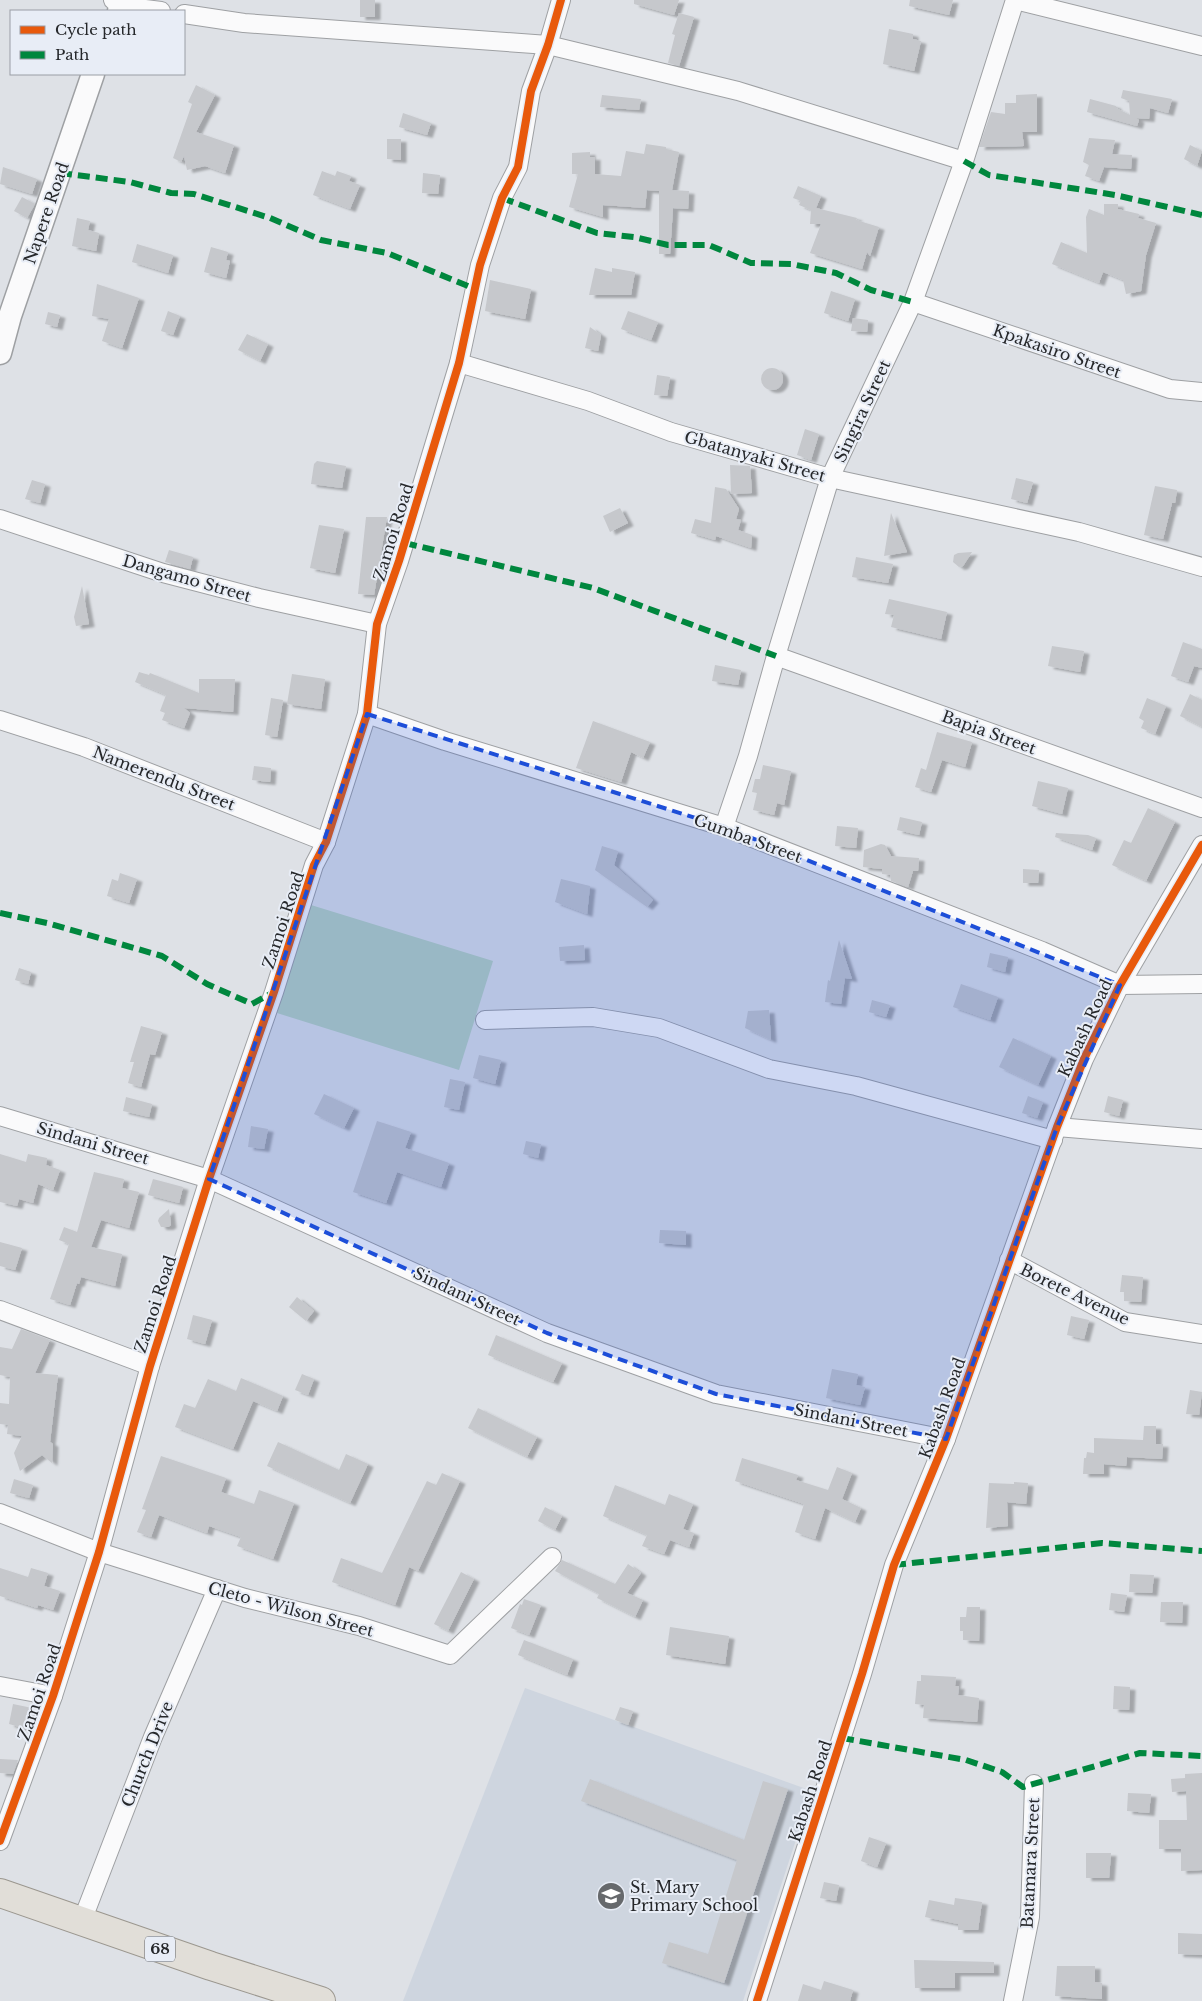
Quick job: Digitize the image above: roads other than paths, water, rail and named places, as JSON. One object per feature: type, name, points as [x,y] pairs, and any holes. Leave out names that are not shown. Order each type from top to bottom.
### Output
[{"type":"main road","name":"68","points":[[0,1894],[211,1966],[321,2001]]},
{"type":"street","name":"Zamoi Road","points":[[0,1842],[53,1696],[99,1552],[150,1366],[209,1179],[274,992],[314,864],[326,842],[367,714],[377,624],[399,562],[459,363],[480,265],[502,198],[518,167],[531,91],[548,45],[561,0]]},
{"type":"street","points":[[1015,0],[1202,46]]},
{"type":"street","name":"Singira Street","points":[[724,827],[748,756],[830,478],[914,302],[964,161],[1015,0]]},
{"type":"street","points":[[119,4],[155,10]]},
{"type":"street","points":[[185,14],[244,23],[548,45],[738,91],[964,161]]},
{"type":"street","name":"Napere Road","points":[[0,353],[10,316],[93,75]]},
{"type":"street","name":"Kpakasiro Street","points":[[914,302],[1170,389],[1202,392]]},
{"type":"street","name":"Gbatanyaki Street","points":[[459,363],[588,402],[671,432],[830,478],[1079,532],[1202,567]]},
{"type":"street","name":"Dangamo Street","points":[[0,519],[163,573],[278,603],[377,624]]},
{"type":"street","name":"Bapia Street","points":[[776,656],[1202,808]]},
{"type":"street","name":"Gumba Street","points":[[367,714],[445,741],[724,827],[1042,951],[1120,985]]},
{"type":"street","name":"Namerendu Street","points":[[0,720],[84,747],[326,842]]},
{"type":"street","name":"Kabash Road","points":[[757,2001],[862,1674],[894,1565],[946,1439],[1055,1134],[1084,1059],[1120,985],[1202,845]]},
{"type":"street","points":[[1120,985],[1202,984]]},
{"type":"street","points":[[485,1020],[594,1017],[659,1028],[769,1069],[856,1086],[1055,1134],[1202,1139]]},
{"type":"street","name":"Sindani Street","points":[[0,1116],[209,1179],[547,1333],[716,1394],[946,1439]]},
{"type":"street","name":"Borete Avenue","points":[[1009,1260],[1125,1322],[1202,1334]]},
{"type":"street","points":[[0,1310],[150,1366]]},
{"type":"street","name":"Cleto - Wilson Street","points":[[0,1513],[99,1552],[217,1589],[359,1626],[450,1655],[552,1557]]},
{"type":"street","name":"Church Drive","points":[[82,1921],[153,1737],[217,1589]]},
{"type":"street","points":[[0,1686],[53,1696]]},
{"type":"street","name":"Batamara Street","points":[[1013,2001],[1030,1917],[1034,1784]]},
{"type":"place","name":"St. Mary Primary School","points":[[611,1896]]}]
